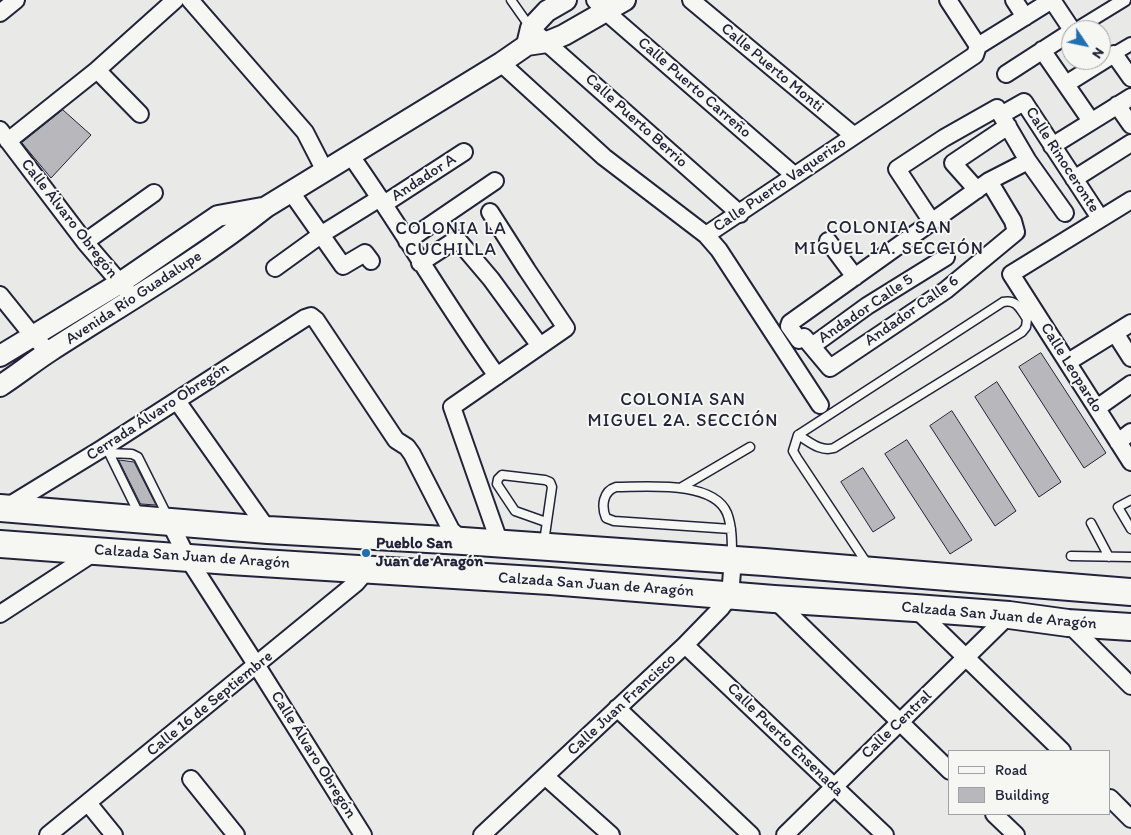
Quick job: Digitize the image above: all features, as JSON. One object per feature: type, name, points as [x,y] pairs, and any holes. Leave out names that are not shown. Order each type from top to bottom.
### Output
[{"type":"main road","name":"Calzada San Juan de Aragón","points":[[2,508],[368,569],[731,578],[871,570],[1131,592]]},
{"type":"main road","name":"Calzada San Juan de Aragón","points":[[0,544],[97,550],[173,537],[268,530],[500,544],[545,534],[731,578],[772,595],[915,608],[1060,618],[1131,627]]},
{"type":"street","points":[[0,13],[16,0]]},
{"type":"street","points":[[4,136],[97,70],[175,0]]},
{"type":"street","points":[[190,0],[305,132],[325,171]]},
{"type":"street","name":"Avenida Río Guadalupe","points":[[0,386],[49,352],[134,300],[233,234],[266,207],[501,63],[529,37],[547,11],[566,0]]},
{"type":"street","name":"Avenida Río Guadalupe","points":[[529,37],[547,42],[564,35],[600,6],[625,0]]},
{"type":"street","name":"Calle Puerto Monti","points":[[691,0],[853,135]]},
{"type":"street","points":[[948,0],[977,50]]},
{"type":"street","points":[[1014,0],[1025,17]]},
{"type":"street","points":[[1052,0],[1066,20]]},
{"type":"street","name":"Calle Puerto Vaquerizo","points":[[706,236],[1052,0]]},
{"type":"street","points":[[1091,20],[1124,0]]},
{"type":"street","name":"Calle Puerto Carreño","points":[[600,6],[794,175]]},
{"type":"street","points":[[1006,74],[1061,38]]},
{"type":"street","name":"Calle Puerto Berrio","points":[[547,42],[740,214]]},
{"type":"street","points":[[1111,55],[1131,44]]},
{"type":"street","points":[[1042,50],[1091,121]]},
{"type":"street","points":[[1114,54],[1131,78]]},
{"type":"street","points":[[501,63],[604,157],[706,236],[719,250],[820,405]]},
{"type":"street","points":[[97,70],[140,114]]},
{"type":"street","points":[[1066,84],[1084,70]]},
{"type":"street","points":[[1052,146],[1124,101],[1131,125]]},
{"type":"street","name":"Calle Rinoceronte","points":[[1002,116],[1024,102],[1100,218]]},
{"type":"street","points":[[1002,116],[1055,208]]},
{"type":"street","points":[[983,186],[953,163],[1002,116]]},
{"type":"street","points":[[932,222],[898,169],[944,138],[1002,116]]},
{"type":"street","name":"Calle Álvaro Obregón","points":[[4,136],[85,242],[134,300]]},
{"type":"street","points":[[1074,179],[1131,143]]},
{"type":"street","name":"Andador A","points":[[275,268],[322,234],[464,152]]},
{"type":"street","points":[[351,156],[468,336],[497,376]]},
{"type":"street","points":[[812,346],[804,337],[799,340],[789,324],[983,186],[1028,161]]},
{"type":"street","points":[[407,241],[495,181]]},
{"type":"street","name":"Andador Calle 6","points":[[812,346],[830,368],[946,290],[1016,232],[1013,221],[983,186]]},
{"type":"street","points":[[291,192],[343,266],[365,253],[371,261]]},
{"type":"street","points":[[85,242],[154,193]]},
{"type":"street","points":[[1100,218],[1131,200]]},
{"type":"street","name":"Avenida Río Guadalupe","points":[[0,356],[120,283],[218,216],[266,207]]},
{"type":"street","points":[[490,212],[566,328],[452,407],[500,544]]},
{"type":"street","name":"Calle Leopardo","points":[[1100,218],[1011,274],[1097,408],[1124,437],[1131,462]]},
{"type":"street","points":[[420,263],[457,239],[491,279],[540,346]]},
{"type":"street","points":[[828,241],[855,277]]},
{"type":"street","name":"Andador Calle 5","points":[[812,346],[867,306],[946,257]]},
{"type":"street","points":[[0,295],[33,336],[49,352]]},
{"type":"street","name":"Cerrada Álvaro Obregón","points":[[2,508],[106,450],[177,401],[305,318],[311,316],[316,320],[396,440],[407,447],[412,454],[451,530],[462,541]]},
{"type":"street","points":[[1068,362],[1131,323]]},
{"type":"street","points":[[1115,333],[1131,358]]},
{"type":"street","points":[[1097,408],[1131,384]]},
{"type":"street","points":[[177,401],[268,530]]},
{"type":"street","name":"Calle Álvaro Obregón","points":[[173,537],[363,835]]},
{"type":"street","points":[[0,614],[97,550]]},
{"type":"street","name":"Calle 16 de Septiembre","points":[[48,835],[356,584],[368,569]]},
{"type":"street","name":"Calle Juan Francisco","points":[[482,835],[686,645],[721,608],[731,578]]},
{"type":"street","points":[[772,595],[948,769]]},
{"type":"street","points":[[915,608],[1061,750]]},
{"type":"street","name":"Calle Central","points":[[785,835],[1009,615]]},
{"type":"street","points":[[1060,618],[1131,686]]},
{"type":"street","name":"Calle Puerto Ensenada","points":[[686,645],[885,835]]},
{"type":"street","points":[[617,708],[751,835]]},
{"type":"street","points":[[546,777],[611,835]]},
{"type":"street","points":[[190,779],[232,833]]},
{"type":"street","points":[[1111,799],[1131,819]]},
{"type":"street","points":[[88,803],[114,835]]},
{"type":"street","points":[[995,815],[1016,835]]},
{"type":"lane","points":[[511,0],[529,37]]},
{"type":"lane","points":[[798,435],[820,449],[828,450],[834,448],[1022,332],[1026,327],[1027,320],[1016,303],[1003,302],[798,435],[793,451],[796,458],[871,570]]},
{"type":"lane","points":[[682,487],[750,447]]},
{"type":"lane","points":[[106,450],[132,454],[138,457],[173,537]]},
{"type":"lane","points":[[106,450],[173,537]]},
{"type":"lane","points":[[502,475],[550,482],[552,487],[545,534],[513,509],[497,484],[498,479],[502,475]]},
{"type":"lane","points":[[730,529],[614,521],[606,518],[603,511],[605,495],[610,488],[616,486],[682,487],[710,496],[720,503],[726,512],[730,529],[731,578]]},
{"type":"lane","points":[[1131,500],[1118,507],[1131,529]]},
{"type":"lane","points":[[1091,523],[1109,556]]},
{"type":"lane","points":[[203,533],[349,543]]},
{"type":"lane","points":[[1071,556],[1131,557]]},
{"type":"lane","points":[[436,565],[554,573]]},
{"type":"lane","points":[[772,595],[1060,618]]},
{"type":"building","points":[[63,110],[91,135],[51,178],[22,143]]},
{"type":"building","points":[[1041,353],[1106,453],[1084,468],[1019,367]]},
{"type":"building","points":[[997,382],[1061,482],[1039,497],[975,397]]},
{"type":"building","points":[[952,411],[1016,511],[995,526],[930,426]]},
{"type":"building","points":[[907,440],[972,540],[950,554],[885,454]]},
{"type":"building","points":[[119,460],[134,462],[156,505],[141,504]]},
{"type":"building","points":[[863,468],[895,518],[873,532],[841,482]]},
{"type":"place","name":"Pueblo San Juan de Aragón","points":[[366,553]]},
{"type":"district","name":"COLONIA SAN MIGUEL 1A. SECCIÓN","points":[[889,238]]},
{"type":"district","name":"COLONIA LA CUCHILLA","points":[[451,239]]},
{"type":"district","name":"COLONIA SAN MIGUEL 2A. SECCIÓN","points":[[683,410]]}]
